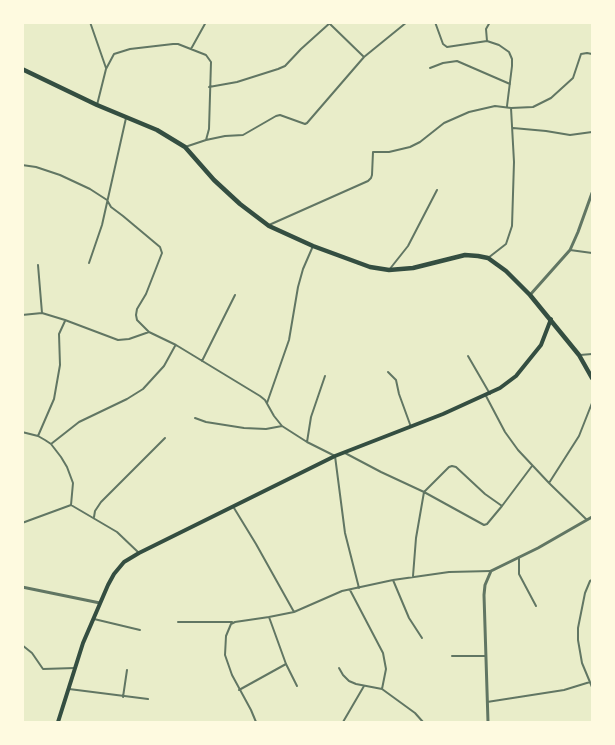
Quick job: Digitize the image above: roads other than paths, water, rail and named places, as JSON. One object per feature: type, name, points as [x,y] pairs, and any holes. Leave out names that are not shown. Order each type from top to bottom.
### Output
[{"type":"highway","points":[[22,69],[97,105],[157,130],[185,147],[214,180],[240,204],[269,226],[313,246],[370,267],[389,270],[413,268],[465,255],[488,258],[506,271],[551,319],[579,355],[592,378]]},
{"type":"main road","points":[[58,723],[83,643],[114,574],[124,562],[335,456],[488,395],[509,383],[526,364],[541,345],[551,319]]},
{"type":"street","points":[[90,22],[106,69]]},
{"type":"street","points":[[191,49],[206,22]]},
{"type":"street","points":[[185,147],[221,136],[243,135],[280,115],[307,123],[364,57],[407,22]]},
{"type":"street","points":[[435,22],[443,44],[447,47],[487,41],[509,52],[512,59],[509,107],[513,128],[514,162],[512,226],[506,244],[488,258]]},
{"type":"street","points":[[487,41],[486,29],[490,22]]},
{"type":"street","points":[[209,87],[237,82],[285,66],[331,23],[364,57]]},
{"type":"street","points":[[97,105],[106,69],[114,54],[130,49],[178,44],[206,55],[211,62],[210,118],[206,140]]},
{"type":"street","points":[[269,226],[368,181],[372,175],[373,152],[390,152],[410,147],[456,117],[489,107],[533,107],[551,98],[573,78],[581,54],[592,54]]},
{"type":"street","points":[[430,68],[443,63],[457,62],[510,84]]},
{"type":"street","points":[[89,262],[102,225],[126,117]]},
{"type":"street","points":[[513,128],[570,135],[592,132]]},
{"type":"street","points":[[22,165],[60,175],[90,189],[107,200],[111,207],[160,247],[162,253],[136,315],[137,320],[149,332],[176,345],[260,396],[282,426],[335,456],[345,534],[359,588]]},
{"type":"street","points":[[389,270],[408,246],[437,190]]},
{"type":"street","points":[[530,295],[570,250],[592,193]]},
{"type":"street","points":[[267,403],[289,340],[298,287],[313,246]]},
{"type":"street","points":[[570,250],[592,253]]},
{"type":"street","points":[[38,265],[42,313]]},
{"type":"street","points":[[202,361],[235,295]]},
{"type":"street","points":[[22,315],[42,313],[118,340],[149,332]]},
{"type":"street","points":[[38,436],[54,399],[60,365],[59,334],[65,320]]},
{"type":"street","points":[[51,444],[79,422],[143,389],[164,366],[176,345]]},
{"type":"street","points":[[579,355],[592,354]]},
{"type":"street","points":[[468,356],[511,441],[587,520]]},
{"type":"street","points":[[388,372],[396,380],[411,427]]},
{"type":"street","points":[[307,441],[310,417],[325,376]]},
{"type":"street","points":[[549,483],[579,436],[592,404]]},
{"type":"street","points":[[195,418],[244,428],[262,429],[282,426]]},
{"type":"street","points":[[22,432],[38,436],[51,444],[67,467],[73,483],[71,505]]},
{"type":"street","points":[[94,517],[101,502],[165,438]]},
{"type":"street","points":[[345,453],[484,525],[502,506],[532,465]]},
{"type":"street","points":[[412,577],[424,492],[449,467],[456,467],[485,494],[502,506]]},
{"type":"street","points":[[22,523],[71,505],[117,532],[139,553]]},
{"type":"street","points":[[233,507],[294,612]]},
{"type":"street","points":[[178,622],[235,622],[270,617],[294,612],[332,595],[393,580],[449,573],[491,571],[592,517]]},
{"type":"street","points":[[519,558],[519,574],[536,606]]},
{"type":"street","points":[[488,723],[484,595],[485,585],[491,571]]},
{"type":"street","points":[[393,580],[409,618],[422,638]]},
{"type":"street","points":[[592,580],[580,609],[578,628],[582,663],[592,687]]},
{"type":"street","points":[[22,587],[100,603]]},
{"type":"street","points":[[350,590],[383,653],[386,669],[382,689]]},
{"type":"street","points":[[270,617],[286,664],[297,686]]},
{"type":"street","points":[[94,620],[140,630]]},
{"type":"street","points":[[235,622],[231,624],[226,636],[225,655],[232,675],[256,723]]},
{"type":"street","points":[[22,645],[32,653],[43,669],[75,668]]},
{"type":"street","points":[[452,656],[485,656]]},
{"type":"street","points":[[239,690],[286,664]]},
{"type":"street","points":[[339,668],[349,681],[382,689],[415,713],[423,723]]},
{"type":"street","points":[[123,697],[127,670]]},
{"type":"street","points":[[487,702],[564,690],[590,682]]},
{"type":"street","points":[[343,723],[364,686]]},
{"type":"street","points":[[69,689],[148,699]]}]
